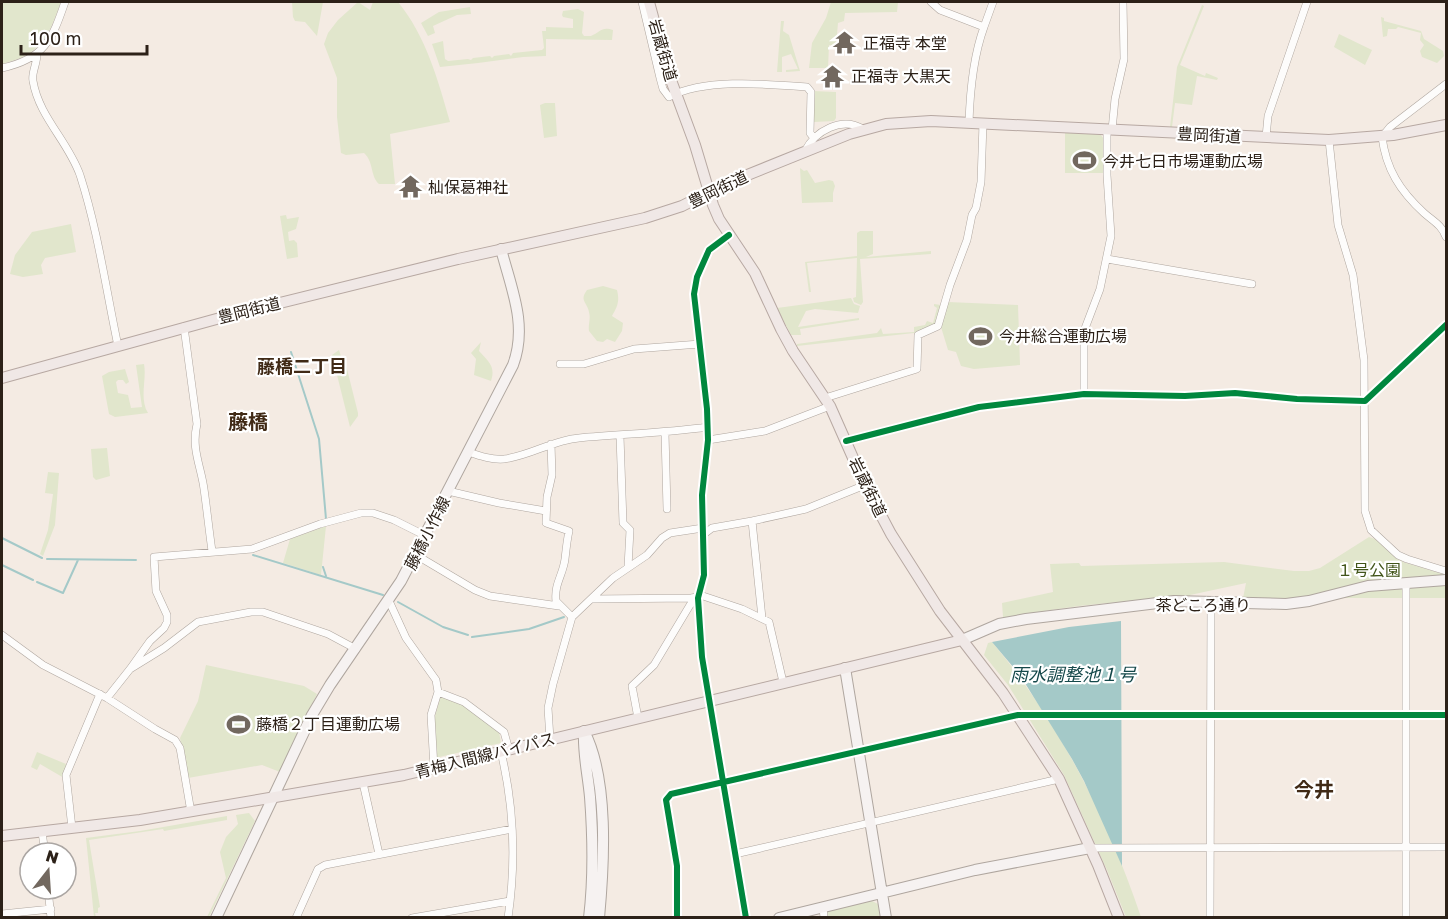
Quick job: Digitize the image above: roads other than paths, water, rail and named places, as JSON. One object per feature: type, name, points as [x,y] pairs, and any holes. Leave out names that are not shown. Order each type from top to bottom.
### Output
[{"type":"main road","name":"岩蔵街道","points":[[649,2],[660,46],[719,219],[755,273],[787,340],[827,402],[865,485],[903,553],[940,611],[1003,693],[1059,779],[1119,918]]},
{"type":"main road","name":"豊岡街道","points":[[2,378],[183,327],[501,249],[645,218],[682,207],[724,184],[863,129],[906,122],[984,123],[1329,140],[1382,136],[1446,125]]},
{"type":"main road","name":"青梅入間線バイパス","points":[[2,836],[190,812],[363,783],[505,751],[962,639]]},
{"type":"street","points":[[2,68],[37,54],[52,37],[65,2]]},
{"type":"street","points":[[642,2],[663,89],[669,97],[694,88],[727,85],[807,87],[811,92],[810,133],[814,138]]},
{"type":"street","points":[[931,2],[940,10],[984,27]]},
{"type":"street","points":[[969,123],[976,55],[993,2]]},
{"type":"street","points":[[1084,394],[1084,331],[1100,289],[1111,236],[1107,175],[1109,130],[1124,59],[1123,2]]},
{"type":"street","points":[[1266,137],[1268,116],[1307,2]]},
{"type":"street","points":[[37,54],[37,64],[32,80],[43,112],[64,142],[79,174],[91,213],[118,346]]},
{"type":"street","points":[[1446,84],[1390,127],[1382,136],[1385,159],[1394,177],[1423,213],[1443,229],[1446,237]]},
{"type":"street","points":[[708,440],[765,431],[827,402],[917,369],[918,334],[938,326],[976,208],[981,182],[984,123]]},
{"type":"street","points":[[811,124],[817,124],[825,130]]},
{"type":"street","points":[[805,151],[814,138],[835,126],[851,124],[863,129]]},
{"type":"street","points":[[1329,140],[1339,234],[1351,267],[1364,360],[1365,508],[1371,530],[1398,555],[1446,571]]},
{"type":"street","points":[[729,236],[709,250],[696,281],[694,297],[708,427],[702,495],[704,575],[698,598],[702,657],[746,918]]},
{"type":"street","name":"藤橋小作線","points":[[216,918],[318,705],[389,601],[416,555],[513,365],[519,339],[518,314],[501,249]]},
{"type":"street","points":[[1107,259],[1252,284]]},
{"type":"street","points":[[846,441],[979,407],[1053,400],[1084,394],[1173,396],[1235,393],[1297,399],[1365,401],[1446,325]]},
{"type":"street","points":[[183,327],[197,424],[194,434],[199,474],[204,490],[212,551]]},
{"type":"street","points":[[560,364],[584,363],[634,349],[700,344]]},
{"type":"street","points":[[468,452],[491,459],[503,459],[577,438],[708,427]]},
{"type":"street","points":[[666,432],[667,509]]},
{"type":"street","points":[[620,436],[623,523],[630,530],[628,567]]},
{"type":"street","points":[[550,444],[552,475],[546,523],[569,531],[565,559],[555,593],[559,606],[572,616]]},
{"type":"street","points":[[550,739],[549,708],[553,684],[572,616],[593,599],[613,578],[646,555],[662,538],[670,533],[704,531],[806,508],[865,485]]},
{"type":"street","points":[[448,491],[546,511]]},
{"type":"street","points":[[107,698],[167,622],[167,615],[156,591],[154,557],[252,549],[320,524],[361,513],[373,513],[394,520],[426,536]]},
{"type":"street","points":[[752,521],[762,618]]},
{"type":"street","points":[[416,555],[475,590],[490,596],[559,606]]},
{"type":"street","name":"茶どころ通り","points":[[962,639],[1012,620],[1163,602],[1256,605],[1293,603],[1368,586],[1446,580]]},
{"type":"street","points":[[1406,583],[1406,918]]},
{"type":"street","points":[[593,599],[698,598],[703,596],[762,618],[769,622],[783,682]]},
{"type":"street","points":[[638,718],[632,686],[654,665],[690,605],[698,598]]},
{"type":"street","points":[[389,601],[406,639],[432,673],[438,692],[432,715],[434,768]]},
{"type":"street","points":[[1210,918],[1211,603]]},
{"type":"street","points":[[130,669],[168,645],[194,623],[251,612],[268,614],[319,631],[344,641],[356,649]]},
{"type":"street","points":[[2,635],[43,666],[100,694],[178,743],[190,812]]},
{"type":"street","points":[[845,668],[886,918]]},
{"type":"street","points":[[438,692],[464,702],[504,732],[512,830],[508,918]]},
{"type":"street","points":[[72,828],[66,775],[100,694]]},
{"type":"street","points":[[677,918],[677,866],[667,797],[671,794],[1018,715],[1446,715]]},
{"type":"street","points":[[584,731],[583,748],[593,828],[589,918]]},
{"type":"street","points":[[584,731],[592,747],[602,816],[602,879],[599,918]]},
{"type":"street","points":[[735,854],[1059,779]]},
{"type":"street","points":[[363,783],[379,854]]},
{"type":"street","points":[[296,918],[322,866],[512,830]]},
{"type":"street","points":[[42,832],[43,841]]},
{"type":"street","points":[[779,918],[823,913],[882,894],[975,870],[1090,848],[1446,847]]},
{"type":"street","points":[[50,901],[51,918]]},
{"type":"street","points":[[412,918],[510,901]]},
{"type":"street","points":[[2,914],[51,909]]},
{"type":"water","name":"雨水調整池１号","points":[[1121,621],[1122,866],[1072,759],[1020,675],[992,642],[1069,627]]},
{"type":"waterway","points":[[291,352],[319,439],[326,519]]},
{"type":"waterway","points":[[2,538],[42,558]]},
{"type":"waterway","points":[[253,555],[383,595]]},
{"type":"waterway","points":[[47,559],[136,560]]},
{"type":"waterway","points":[[37,582],[63,593],[78,560]]},
{"type":"waterway","points":[[2,565],[33,580]]},
{"type":"waterway","points":[[323,567],[326,576]]},
{"type":"waterway","points":[[398,602],[443,627],[468,635]]},
{"type":"waterway","points":[[472,637],[529,629],[564,617]]},
{"type":"place","name":"正福寺 本堂","points":[[845,43]]},
{"type":"place","name":"正福寺 大黒天","points":[[833,76]]},
{"type":"place","name":"今井七日市場運動広場","points":[[1085,161]]},
{"type":"place","name":"杣保葛神社","points":[[410,187]]},
{"type":"place","name":"今井総合運動広場","points":[[981,336]]},
{"type":"place","name":"藤橋２丁目運動広場","points":[[238,724]]},
{"type":"district","name":"藤橋二丁目","points":[[302,366]]},
{"type":"district","name":"藤橋","points":[[248,421]]},
{"type":"district","name":"今井","points":[[1314,789]]},
{"type":"park label","name":"１号公園","points":[[1369,570]]}]
